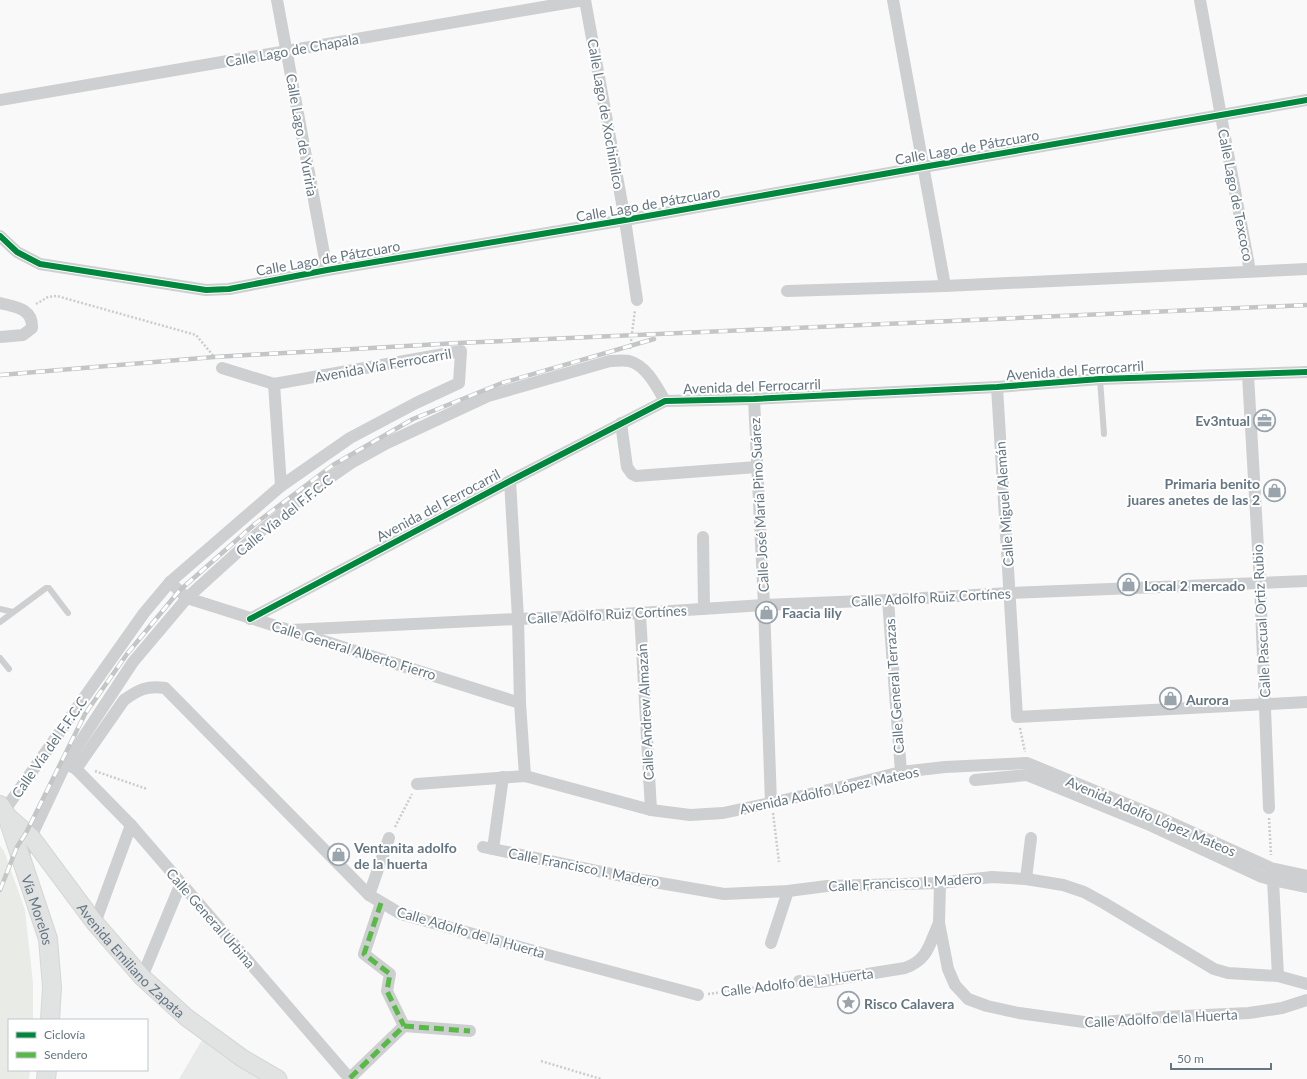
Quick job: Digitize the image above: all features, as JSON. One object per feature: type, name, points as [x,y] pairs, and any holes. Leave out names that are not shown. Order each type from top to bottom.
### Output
[{"type":"main road","name":"Avenida Emiliano Zapata","points":[[4,810],[31,837],[95,922],[142,977],[186,1017],[242,1058],[278,1079]]},
{"type":"main road","name":"Vía Morelos","points":[[4,810],[22,859],[48,939],[52,987],[50,1019]]},
{"type":"street","name":"Calle Lago de Yuriria","points":[[277,0],[327,270]]},
{"type":"street","name":"Calle Lago de Chapala","points":[[0,100],[585,0]]},
{"type":"street","name":"Calle Lago de Xochimilco","points":[[585,0],[625,220],[637,300]]},
{"type":"street","points":[[893,0],[945,286]]},
{"type":"street","name":"Calle Lago de Texcoco","points":[[1200,0],[1220,116],[1250,271]]},
{"type":"street","name":"Calle Lago de Pátzcuaro","points":[[0,236],[17,252],[40,264],[206,290],[229,288],[1307,100]]},
{"type":"street","points":[[788,291],[945,286],[1307,269]]},
{"type":"street","points":[[0,303],[25,311],[31,318],[32,328],[22,335],[0,337]]},
{"type":"street","name":"Avenida Vía Ferrocarril","points":[[274,384],[461,351],[459,383]]},
{"type":"street","points":[[629,361],[642,368],[666,401]]},
{"type":"street","name":"Calle Vía del F.F.C.C","points":[[22,859],[31,837],[133,662],[187,598],[262,530],[309,492],[351,463],[387,443],[488,396],[610,362],[629,361]]},
{"type":"street","points":[[222,368],[274,384],[281,486]]},
{"type":"street","name":"Avenida del Ferrocarril","points":[[250,619],[510,481],[666,401],[754,399],[997,388],[1100,378],[1307,372]]},
{"type":"street","name":"Calle Pascual Ortiz Rubio","points":[[1248,374],[1260,583],[1269,808]]},
{"type":"street","name":"Calle Vía del F.F.C.C","points":[[4,810],[144,613],[170,582],[281,486],[350,438],[416,403],[459,383]]},
{"type":"street","name":"Calle Miguel Alemán","points":[[997,388],[1017,717]]},
{"type":"street","name":"Calle José María Pino Suárez","points":[[754,399],[764,605],[771,803]]},
{"type":"street","points":[[621,423],[627,467],[632,474],[636,476],[757,467]]},
{"type":"street","points":[[510,481],[518,618],[520,703],[525,776]]},
{"type":"street","points":[[703,537],[704,609]]},
{"type":"street","name":"Calle Adolfo Ruiz Cortínes","points":[[291,630],[1010,593],[1307,581]]},
{"type":"street","name":"Calle General Alberto Fierro","points":[[170,582],[187,598],[520,703]]},
{"type":"street","name":"Calle General Terrazas","points":[[888,600],[901,772]]},
{"type":"street","name":"Calle Andrew Almazán","points":[[640,613],[651,810]]},
{"type":"street","name":"Calle Adolfo de la Huerta","points":[[73,766],[124,700],[143,688],[165,688],[369,895],[381,903],[401,914],[698,995]]},
{"type":"street","points":[[1017,717],[1307,702]]},
{"type":"street","name":"Avenida Adolfo López Mateos","points":[[417,784],[525,776],[651,810],[690,815],[724,812],[771,803],[849,786],[901,772],[944,767],[1027,762],[1156,816],[1271,868],[1307,876]]},
{"type":"street","name":"Calle General Urbina","points":[[73,766],[131,825],[350,1078]]},
{"type":"street","points":[[975,780],[1026,776],[1152,826],[1272,880],[1307,887]]},
{"type":"street","name":"Calle Francisco I. Madero","points":[[503,777],[488,848],[631,878],[724,894],[788,891],[827,886],[940,883],[992,877],[1026,879],[1063,885],[1084,892],[1104,903],[1214,969],[1228,973],[1278,976],[1307,984]]},
{"type":"street","points":[[95,922],[131,825]]},
{"type":"street","points":[[369,895],[389,838]]},
{"type":"street","points":[[1026,879],[1031,838]]},
{"type":"street","points":[[1272,880],[1278,976]]},
{"type":"street","points":[[142,977],[181,883]]},
{"type":"street","points":[[939,922],[940,883]]},
{"type":"street","points":[[771,943],[788,891]]},
{"type":"street","points":[[381,903],[364,954],[390,974],[387,991],[404,1026]]},
{"type":"street","name":"Calle Adolfo de la Huerta","points":[[799,982],[818,982],[905,968],[921,959],[926,952],[939,922]]},
{"type":"street","name":"Calle Adolfo de la Huerta","points":[[939,922],[948,969],[955,985],[968,999],[987,1006],[1019,1013],[1091,1023],[1162,1017],[1249,1013],[1282,1008],[1307,1000]]},
{"type":"street","points":[[1184,1022],[1285,1014],[1307,1009]]},
{"type":"street","points":[[350,1078],[404,1026],[470,1031]]},
{"type":"lane","points":[[1100,378],[1104,434]]},
{"type":"lane","points":[[0,622],[46,588],[49,588],[68,613]]},
{"type":"lane","points":[[0,609],[12,612]]},
{"type":"lane","points":[[0,658],[9,669]]},
{"type":"path","points":[[25,311],[48,297],[57,296],[196,335],[222,368]]},
{"type":"path","points":[[629,361],[637,300]]},
{"type":"path","points":[[1017,717],[1027,762]]},
{"type":"path","points":[[73,766],[147,789]]},
{"type":"path","points":[[389,838],[417,784]]},
{"type":"path","points":[[771,803],[779,862]]},
{"type":"path","points":[[1269,808],[1271,868]]},
{"type":"path","points":[[541,1061],[601,1079]]},
{"type":"shaded area","points":[[0,846],[4,851],[25,910],[33,983],[33,1019],[8,1019],[8,1071],[30,1071],[29,1079],[0,1079]]},
{"type":"shaded area","points":[[202,1040],[227,1059],[263,1079],[179,1079]]},
{"type":"railway","points":[[0,375],[214,357],[458,343],[1307,305]]},
{"type":"railway","points":[[0,890],[17,847],[26,833],[85,714],[127,654],[179,591],[256,523],[333,465],[413,419],[502,383],[654,339]]},
{"type":"marked path","points":[[381,903],[364,954],[390,974],[387,991],[404,1026]]},
{"type":"marked path","points":[[404,1026],[470,1031]]},
{"type":"marked path","points":[[350,1078],[404,1026]]},
{"type":"cycle path","points":[[0,236],[17,252],[40,264],[206,290],[229,289],[327,270],[625,220],[1307,100]]},
{"type":"cycle path","points":[[250,619],[510,481],[665,401],[754,399],[997,387],[1100,379],[1307,372]]},
{"type":"place","name":"Ev3ntual","points":[[1265,420]]},
{"type":"place","name":"Primaria benito juares anetes de las 2","points":[[1275,491]]},
{"type":"place","name":"Local 2 mercado","points":[[1129,585]]},
{"type":"place","name":"Faacia lily","points":[[766,612]]},
{"type":"place","name":"Aurora","points":[[1171,699]]},
{"type":"place","name":"Ventanita adolfo de la huerta","points":[[339,855]]},
{"type":"place","name":"Risco Calavera","points":[[848,1003]]}]
